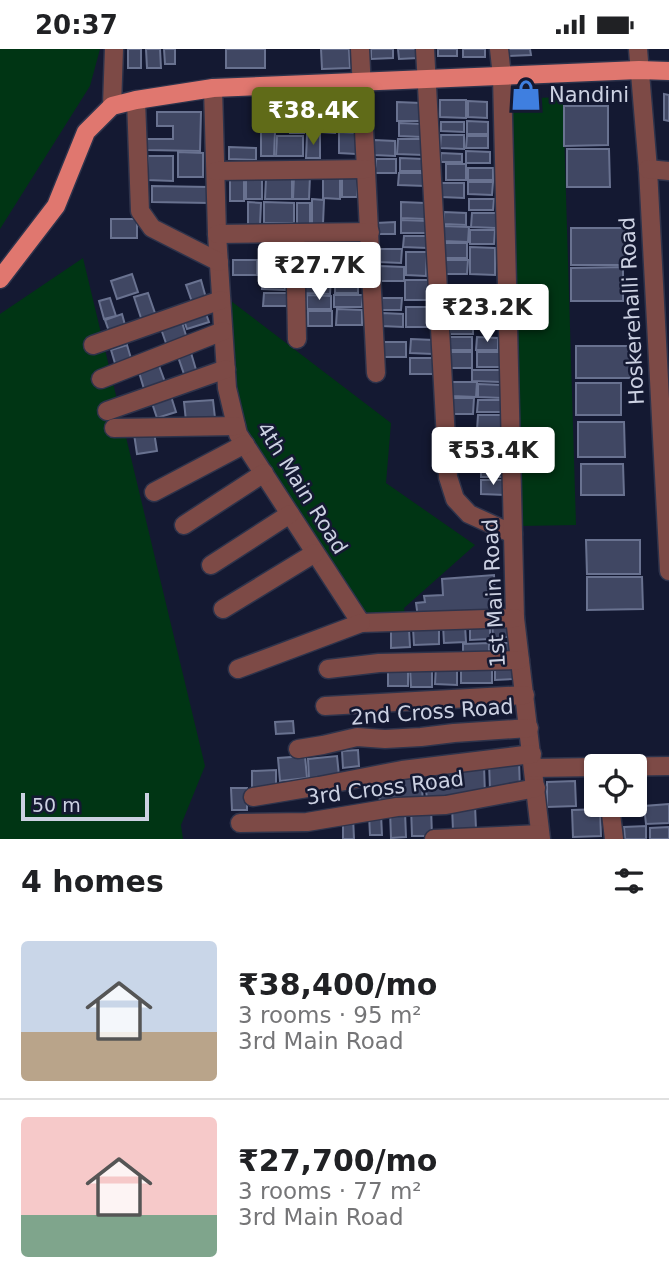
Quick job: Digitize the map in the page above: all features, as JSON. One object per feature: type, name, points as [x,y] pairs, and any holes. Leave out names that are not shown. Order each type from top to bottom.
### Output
[{"type":"main road","points":[[0,279],[56,206],[86,132],[112,106],[213,88],[639,70],[669,71]]},
{"type":"street","points":[[112,106],[114,49]]},
{"type":"street","points":[[360,49],[376,373]]},
{"type":"street","points":[[425,49],[448,477],[455,499],[469,514],[513,534]]},
{"type":"street","name":"1st Main Road","points":[[499,49],[502,76],[515,618],[540,836]]},
{"type":"street","name":"Hoskerehalli Road","points":[[638,49],[648,169],[669,571]]},
{"type":"street","name":"4th Main Road","points":[[213,88],[223,331],[227,388],[236,426],[361,623]]},
{"type":"street","points":[[136,100],[140,211],[152,228],[219,262]]},
{"type":"street","points":[[216,171],[366,169]]},
{"type":"street","points":[[648,169],[669,171]]},
{"type":"street","points":[[217,235],[370,232]]},
{"type":"street","points":[[295,233],[298,339]]},
{"type":"street","points":[[93,345],[221,300]]},
{"type":"street","points":[[101,379],[223,331]]},
{"type":"street","points":[[226,369],[111,419],[236,426]]},
{"type":"street","points":[[154,492],[245,444]]},
{"type":"street","points":[[184,525],[264,473]]},
{"type":"street","points":[[211,565],[290,514]]},
{"type":"street","points":[[223,609],[315,553]]},
{"type":"street","points":[[238,669],[361,623],[515,618]]},
{"type":"street","points":[[328,669],[379,663],[520,660]]},
{"type":"street","points":[[326,706],[525,695]]},
{"type":"street","name":"2nd Cross Road","points":[[298,748],[357,737],[385,739],[529,729]]},
{"type":"street","points":[[253,797],[402,770],[533,761],[584,766]]},
{"type":"street","points":[[647,766],[669,766]]},
{"type":"street","name":"3rd Cross Road","points":[[240,823],[307,821],[397,807],[446,804],[536,788]]},
{"type":"street","points":[[611,817],[614,839]]},
{"type":"street","points":[[434,839],[540,836]]},
{"type":"green space","points":[[0,49],[100,49],[90,86],[0,229]]},
{"type":"green space","points":[[563,97],[576,525],[520,526],[507,99]]},
{"type":"green space","points":[[83,258],[205,766],[181,825],[183,839],[0,839],[0,314]]},
{"type":"green space","points":[[231,301],[391,423],[386,483],[475,545],[404,608],[406,620],[363,620],[240,426]]},
{"type":"building","points":[[128,49],[141,49],[141,68],[128,68]]},
{"type":"building","points":[[146,49],[160,49],[161,68],[147,68]]},
{"type":"building","points":[[164,49],[175,49],[175,64],[165,64]]},
{"type":"building","points":[[226,49],[265,49],[265,68],[226,68]]},
{"type":"building","points":[[321,49],[349,49],[350,68],[322,69]]},
{"type":"building","points":[[371,49],[393,49],[393,58],[371,59]]},
{"type":"building","points":[[398,49],[417,49],[418,58],[399,59]]},
{"type":"building","points":[[438,49],[457,49],[457,56],[438,56]]},
{"type":"building","points":[[463,49],[485,49],[485,57],[463,57]]},
{"type":"building","points":[[508,49],[530,49],[531,55],[509,56]]},
{"type":"building","points":[[664,94],[669,95],[669,121],[664,120]]},
{"type":"building","points":[[440,100],[466,100],[466,118],[440,117]]},
{"type":"building","points":[[468,101],[487,102],[487,118],[468,117]]},
{"type":"building","points":[[397,102],[421,103],[420,121],[397,121]]},
{"type":"building","points":[[340,105],[357,105],[356,130],[339,130]]},
{"type":"building","points":[[564,106],[608,106],[608,145],[564,146]]},
{"type":"building","points":[[307,108],[319,108],[319,131],[307,130]]},
{"type":"building","points":[[259,109],[274,109],[273,127],[258,126]]},
{"type":"building","points":[[291,110],[304,110],[304,133],[290,133]]},
{"type":"building","points":[[276,111],[289,111],[289,132],[275,132]]},
{"type":"building","points":[[157,112],[201,112],[200,151],[147,150],[147,139],[173,139],[173,126],[157,126]]},
{"type":"building","points":[[322,113],[336,114],[335,133],[321,132]]},
{"type":"building","points":[[467,121],[488,122],[488,134],[467,134]]},
{"type":"building","points":[[441,122],[464,122],[464,132],[441,131]]},
{"type":"building","points":[[399,123],[422,124],[422,137],[399,136]]},
{"type":"building","points":[[261,131],[275,132],[274,156],[261,156]]},
{"type":"building","points":[[339,132],[356,133],[356,154],[339,153]]},
{"type":"building","points":[[307,135],[320,135],[320,158],[306,158]]},
{"type":"building","points":[[441,135],[464,135],[464,149],[440,148]]},
{"type":"building","points":[[277,136],[303,136],[303,156],[276,156]]},
{"type":"building","points":[[467,136],[488,136],[488,148],[466,148]]},
{"type":"building","points":[[398,139],[423,139],[423,155],[397,154]]},
{"type":"building","points":[[374,140],[395,141],[395,156],[374,155]]},
{"type":"building","points":[[229,147],[256,148],[256,160],[229,159]]},
{"type":"building","points":[[567,149],[609,149],[610,187],[567,187]]},
{"type":"building","points":[[466,151],[490,152],[490,163],[466,163]]},
{"type":"building","points":[[178,152],[203,153],[203,177],[178,177]]},
{"type":"building","points":[[441,153],[462,154],[462,162],[441,162]]},
{"type":"building","points":[[148,156],[173,156],[173,181],[147,180]]},
{"type":"building","points":[[400,158],[424,159],[424,171],[400,171]]},
{"type":"building","points":[[376,159],[396,159],[396,173],[375,173]]},
{"type":"building","points":[[446,164],[466,164],[466,180],[446,180]]},
{"type":"building","points":[[468,168],[493,168],[493,180],[468,180]]},
{"type":"building","points":[[342,173],[358,173],[357,197],[342,197]]},
{"type":"building","points":[[399,173],[425,173],[425,186],[398,185]]},
{"type":"building","points":[[230,176],[244,177],[244,201],[230,201]]},
{"type":"building","points":[[294,176],[310,176],[309,199],[293,199]]},
{"type":"building","points":[[323,176],[340,177],[340,199],[323,198]]},
{"type":"building","points":[[246,177],[262,177],[262,199],[246,199]]},
{"type":"building","points":[[266,178],[292,178],[292,199],[265,199]]},
{"type":"building","points":[[468,182],[493,182],[492,195],[468,194]]},
{"type":"building","points":[[441,183],[464,183],[464,198],[441,197]]},
{"type":"building","points":[[152,186],[209,187],[209,203],[152,202]]},
{"type":"building","points":[[312,199],[324,200],[323,224],[312,224]]},
{"type":"building","points":[[469,199],[494,199],[493,210],[469,210]]},
{"type":"building","points":[[248,202],[261,203],[260,225],[248,225]]},
{"type":"building","points":[[264,202],[294,203],[294,223],[264,223]]},
{"type":"building","points":[[401,202],[425,203],[425,219],[401,218]]},
{"type":"building","points":[[297,203],[310,203],[310,225],[297,224]]},
{"type":"building","points":[[444,212],[466,213],[466,225],[444,224]]},
{"type":"building","points":[[472,213],[496,213],[496,228],[471,227]]},
{"type":"building","points":[[111,219],[137,219],[137,238],[111,238]]},
{"type":"building","points":[[401,220],[428,221],[427,233],[401,233]]},
{"type":"building","points":[[395,222],[395,234],[376,234],[376,223]]},
{"type":"building","points":[[444,226],[469,227],[468,242],[443,241]]},
{"type":"building","points":[[571,228],[625,228],[625,265],[571,265]]},
{"type":"building","points":[[470,230],[495,230],[494,244],[470,244]]},
{"type":"building","points":[[404,236],[428,236],[427,248],[403,247]]},
{"type":"building","points":[[308,240],[332,241],[332,260],[307,259]]},
{"type":"building","points":[[336,241],[358,242],[357,260],[335,259]]},
{"type":"building","points":[[262,242],[287,243],[287,258],[261,258]]},
{"type":"building","points":[[445,243],[467,243],[467,258],[445,258]]},
{"type":"building","points":[[470,247],[495,248],[495,275],[470,274]]},
{"type":"building","points":[[378,249],[402,249],[401,263],[378,262]]},
{"type":"building","points":[[406,252],[427,252],[426,276],[406,275]]},
{"type":"building","points":[[261,259],[288,260],[288,271],[261,271]]},
{"type":"building","points":[[233,260],[257,260],[257,275],[233,275]]},
{"type":"building","points":[[446,260],[468,260],[467,274],[445,274]]},
{"type":"building","points":[[307,262],[332,263],[331,277],[306,276]]},
{"type":"building","points":[[335,262],[359,262],[358,277],[334,276]]},
{"type":"building","points":[[380,266],[404,267],[404,281],[379,281]]},
{"type":"building","points":[[623,267],[623,301],[571,301],[571,268]]},
{"type":"building","points":[[132,274],[138,292],[117,299],[111,281]]},
{"type":"building","points":[[262,276],[285,276],[285,290],[262,289]]},
{"type":"building","points":[[305,278],[331,279],[330,294],[305,293]]},
{"type":"building","points":[[335,279],[358,280],[358,293],[335,293]]},
{"type":"building","points":[[201,280],[206,298],[192,302],[186,285]]},
{"type":"building","points":[[405,280],[430,280],[430,300],[405,300]]},
{"type":"building","points":[[448,288],[471,289],[471,304],[448,304]]},
{"type":"building","points":[[472,288],[499,289],[498,306],[472,305]]},
{"type":"building","points":[[148,293],[156,316],[142,321],[134,297]]},
{"type":"building","points":[[264,293],[290,293],[290,306],[263,306]]},
{"type":"building","points":[[307,295],[331,296],[331,309],[307,309]]},
{"type":"building","points":[[334,295],[363,295],[362,307],[334,307]]},
{"type":"building","points":[[110,298],[116,316],[104,319],[99,301]]},
{"type":"building","points":[[382,298],[402,298],[401,310],[382,310]]},
{"type":"building","points":[[447,306],[473,307],[472,320],[447,320]]},
{"type":"building","points":[[406,307],[431,307],[431,327],[406,327]]},
{"type":"building","points":[[337,309],[362,310],[362,325],[336,325]]},
{"type":"building","points":[[476,310],[497,310],[496,324],[475,323]]},
{"type":"building","points":[[205,311],[209,322],[187,329],[183,318]]},
{"type":"building","points":[[308,311],[332,311],[332,326],[308,326]]},
{"type":"building","points":[[382,313],[403,314],[403,327],[381,326]]},
{"type":"building","points":[[122,314],[127,332],[111,337],[105,320]]},
{"type":"building","points":[[181,319],[188,342],[168,349],[160,326]]},
{"type":"building","points":[[450,322],[473,323],[473,334],[450,334]]},
{"type":"building","points":[[449,337],[472,337],[472,350],[449,350]]},
{"type":"building","points":[[477,337],[498,338],[498,350],[476,350]]},
{"type":"building","points":[[411,339],[433,340],[433,354],[410,353]]},
{"type":"building","points":[[383,342],[406,342],[406,357],[383,357]]},
{"type":"building","points":[[127,345],[133,365],[117,370],[111,350]]},
{"type":"building","points":[[189,346],[197,373],[185,377],[176,351]]},
{"type":"building","points":[[576,346],[632,346],[632,378],[576,378]]},
{"type":"building","points":[[451,352],[472,352],[472,368],[451,368]]},
{"type":"building","points":[[477,352],[500,352],[500,367],[477,367]]},
{"type":"building","points":[[410,358],[434,358],[434,374],[410,374]]},
{"type":"building","points":[[158,363],[165,382],[144,389],[138,369]]},
{"type":"building","points":[[472,370],[500,370],[500,382],[472,381]]},
{"type":"building","points":[[452,382],[477,382],[476,397],[452,396]]},
{"type":"building","points":[[576,383],[621,383],[621,415],[576,415]]},
{"type":"building","points":[[478,384],[502,385],[502,398],[478,397]]},
{"type":"building","points":[[170,393],[176,412],[157,418],[151,400]]},
{"type":"building","points":[[451,398],[474,398],[473,414],[451,414]]},
{"type":"building","points":[[213,400],[215,418],[186,421],[184,402]]},
{"type":"building","points":[[478,400],[503,400],[502,412],[477,412]]},
{"type":"building","points":[[478,415],[503,415],[503,430],[477,430]]},
{"type":"building","points":[[578,422],[624,422],[625,457],[578,457]]},
{"type":"building","points":[[154,432],[157,451],[137,454],[134,434]]},
{"type":"building","points":[[477,434],[502,434],[502,444],[477,444]]},
{"type":"building","points":[[478,447],[505,447],[504,460],[478,460]]},
{"type":"building","points":[[481,463],[505,463],[505,477],[481,477]]},
{"type":"building","points":[[581,464],[623,464],[624,495],[581,495]]},
{"type":"building","points":[[481,480],[505,480],[505,495],[481,494]]},
{"type":"building","points":[[586,540],[640,540],[640,574],[587,574]]},
{"type":"building","points":[[494,575],[496,611],[418,618],[416,603],[425,602],[424,596],[443,595],[442,579]]},
{"type":"building","points":[[587,577],[642,577],[643,609],[587,610]]},
{"type":"building","points":[[492,621],[508,621],[508,637],[493,637]]},
{"type":"building","points":[[470,624],[490,624],[490,639],[470,640]]},
{"type":"building","points":[[443,625],[465,625],[466,642],[444,643]]},
{"type":"building","points":[[409,628],[410,647],[391,648],[391,629]]},
{"type":"building","points":[[413,628],[439,628],[439,644],[414,645]]},
{"type":"building","points":[[489,643],[489,659],[463,659],[463,644]]},
{"type":"building","points":[[491,643],[514,643],[514,658],[491,658]]},
{"type":"building","points":[[513,664],[513,679],[495,680],[495,665]]},
{"type":"building","points":[[436,665],[457,666],[457,685],[435,684]]},
{"type":"building","points":[[388,666],[408,666],[408,686],[388,686]]},
{"type":"building","points":[[432,666],[432,687],[411,687],[410,667]]},
{"type":"building","points":[[461,667],[492,667],[492,683],[461,683]]},
{"type":"building","points":[[293,721],[294,733],[276,734],[275,722]]},
{"type":"building","points":[[358,750],[359,766],[343,768],[342,751]]},
{"type":"building","points":[[305,756],[307,778],[280,781],[278,758]]},
{"type":"building","points":[[337,756],[339,776],[309,779],[308,759]]},
{"type":"building","points":[[519,761],[520,789],[490,790],[489,762]]},
{"type":"building","points":[[484,765],[485,795],[427,799],[425,781],[438,780],[437,768]]},
{"type":"building","points":[[276,770],[276,787],[252,788],[252,771]]},
{"type":"building","points":[[421,773],[423,803],[380,805],[378,775]]},
{"type":"building","points":[[575,781],[576,806],[547,807],[547,782]]},
{"type":"building","points":[[231,788],[247,788],[247,810],[232,810]]},
{"type":"building","points":[[669,804],[669,823],[646,824],[647,806]]},
{"type":"building","points":[[475,805],[476,829],[453,831],[452,806]]},
{"type":"building","points":[[411,807],[431,807],[432,836],[412,836]]},
{"type":"building","points":[[572,810],[584,810],[584,817],[600,817],[601,836],[573,837]]},
{"type":"building","points":[[390,811],[405,811],[406,837],[391,838]]},
{"type":"building","points":[[381,814],[382,835],[370,835],[369,815]]},
{"type":"building","points":[[353,816],[354,839],[343,839],[343,817]]},
{"type":"building","points":[[646,826],[646,839],[625,839],[624,827]]},
{"type":"building","points":[[669,827],[669,839],[650,839],[650,828]]},
{"type":"place","name":"Nandini","points":[[526,95]]}]
